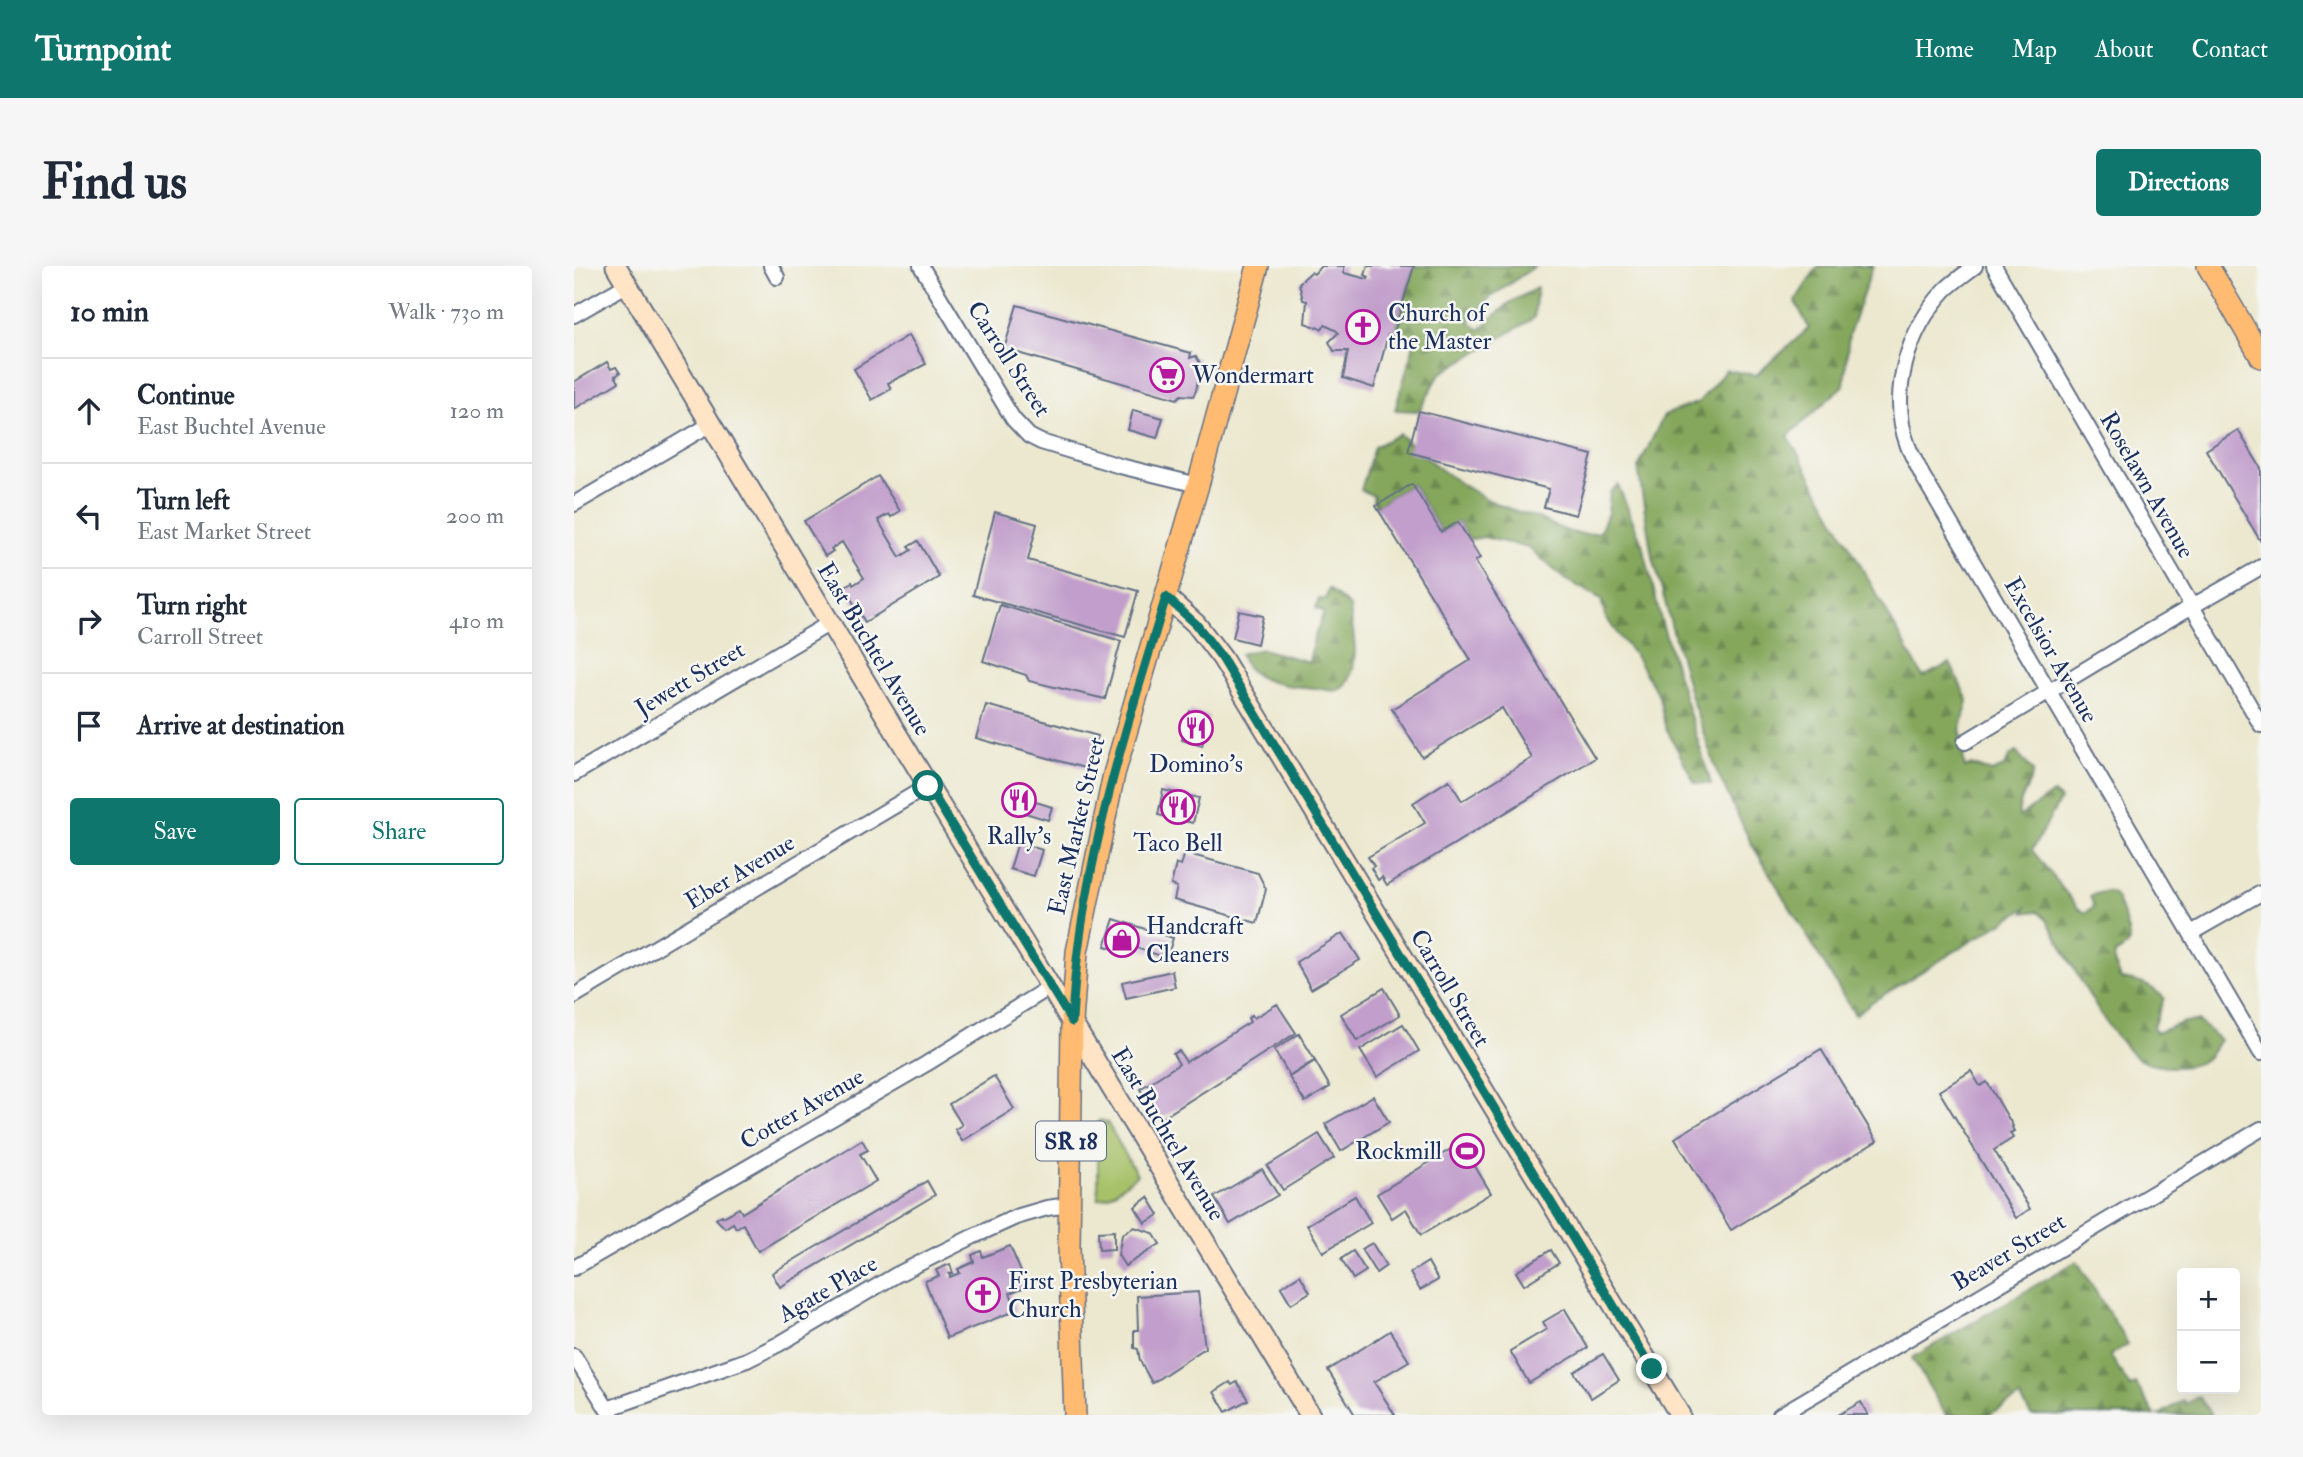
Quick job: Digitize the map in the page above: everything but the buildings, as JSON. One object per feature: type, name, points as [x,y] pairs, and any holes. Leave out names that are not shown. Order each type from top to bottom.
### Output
[{"type":"main road","name":"East Market Street","points":[[1075,1415],[1069,1205],[1072,1022],[1077,952],[1102,821],[1258,266]]},
{"type":"main road","points":[[2208,266],[2260,355]]},
{"type":"street","name":"East Buchtel Avenue","points":[[617,266],[928,786],[1310,1415]]},
{"type":"street","name":"Carroll Street","points":[[921,266],[1013,419],[1029,436],[1120,466],[1198,485]]},
{"type":"street","name":"Excelsior Avenue","points":[[1975,266],[1947,288],[1932,306],[1918,328],[1907,356],[1902,380],[1903,420],[1908,444],[1922,475],[2261,1054]]},
{"type":"street","name":"Roselawn Avenue","points":[[1994,266],[2261,725]]},
{"type":"street","points":[[574,315],[628,284]]},
{"type":"street","points":[[574,504],[711,424]]},
{"type":"street","points":[[1965,742],[2261,567]]},
{"type":"street","name":"Carroll Street","points":[[1166,597],[1196,624],[1222,658],[1680,1415]]},
{"type":"street","name":"Jewett Street","points":[[574,774],[830,623]]},
{"type":"street","name":"Eber Avenue","points":[[574,996],[928,786]]},
{"type":"street","points":[[2191,933],[2261,893]]},
{"type":"street","name":"Cotter Avenue","points":[[574,1268],[926,1064],[1050,987]]},
{"type":"street","name":"Beaver Street","points":[[1780,1415],[2261,1129]]},
{"type":"street","name":"Agate Place","points":[[609,1412],[747,1360],[896,1275],[1016,1217],[1069,1205]]},
{"type":"street","points":[[574,1356],[609,1412]]},
{"type":"green space","points":[[1414,266],[1535,266],[1488,299],[1469,321],[1479,330],[1509,303],[1537,288],[1534,318],[1440,374],[1419,411],[1395,410],[1414,345],[1393,336]]},
{"type":"green space","points":[[1818,266],[1873,266],[1849,334],[1844,385],[1788,436],[1923,677],[1950,663],[1968,701],[1960,732],[1964,743],[1965,768],[1971,765],[1992,772],[2004,767],[2010,756],[2016,752],[2033,771],[2020,804],[2019,817],[2053,793],[2060,800],[2032,850],[2079,909],[2086,913],[2094,906],[2090,896],[2107,892],[2115,896],[2129,940],[2126,947],[2115,954],[2114,962],[2121,979],[2144,984],[2164,998],[2153,1027],[2156,1033],[2184,1022],[2198,1021],[2220,1040],[2203,1061],[2188,1066],[2168,1067],[2149,1064],[2135,1056],[2099,1011],[2047,920],[2037,911],[2024,913],[2026,908],[1855,1015],[1751,843],[1717,772],[1690,694],[1651,550],[1638,468],[1664,415],[1699,402],[1726,370],[1756,375],[1809,328],[1795,301]]},
{"type":"green space","points":[[1399,434],[1445,473],[1470,490],[1502,506],[1576,533],[1600,532],[1608,513],[1610,492],[1618,485],[1643,546],[1661,620],[1711,784],[1695,783],[1665,726],[1659,696],[1634,654],[1605,616],[1601,599],[1565,579],[1529,548],[1484,537],[1469,540],[1458,522],[1441,532],[1412,484],[1376,506],[1374,496],[1361,490],[1374,447]]},
{"type":"green space","points":[[1329,589],[1350,607],[1355,654],[1352,672],[1345,686],[1333,690],[1293,686],[1271,682],[1252,672],[1240,654],[1262,649],[1309,662],[1314,638],[1324,612],[1316,608],[1319,599],[1325,600]]},
{"type":"green space","points":[[1098,1122],[1107,1122],[1137,1175],[1109,1196],[1098,1199]]},
{"type":"green space","points":[[2077,1261],[2128,1344],[2110,1355],[2130,1387],[2136,1384],[2155,1415],[2031,1415],[2020,1397],[1988,1415],[1946,1415],[1912,1358]]},
{"type":"green space","points":[[2199,1396],[2211,1415],[2159,1415],[2184,1400],[2186,1404]]},
{"type":"place","name":"Church of the Master","points":[[1363,327]]},
{"type":"place","name":"Wondermart","points":[[1167,375]]},
{"type":"place","name":"Domino's","points":[[1196,728]]},
{"type":"place","name":"Rally's","points":[[1019,800]]},
{"type":"place","name":"Taco Bell","points":[[1178,807]]},
{"type":"place","name":"Handcraft Cleaners","points":[[1122,940]]},
{"type":"place","name":"Rockmill","points":[[1467,1151]]},
{"type":"place","name":"First Presbyterian Church","points":[[983,1295]]},
{"type":"route","points":[[928,786],[1072,1022],[1077,952],[1102,821],[1166,597],[1196,624],[1222,658],[1652,1369]]}]
